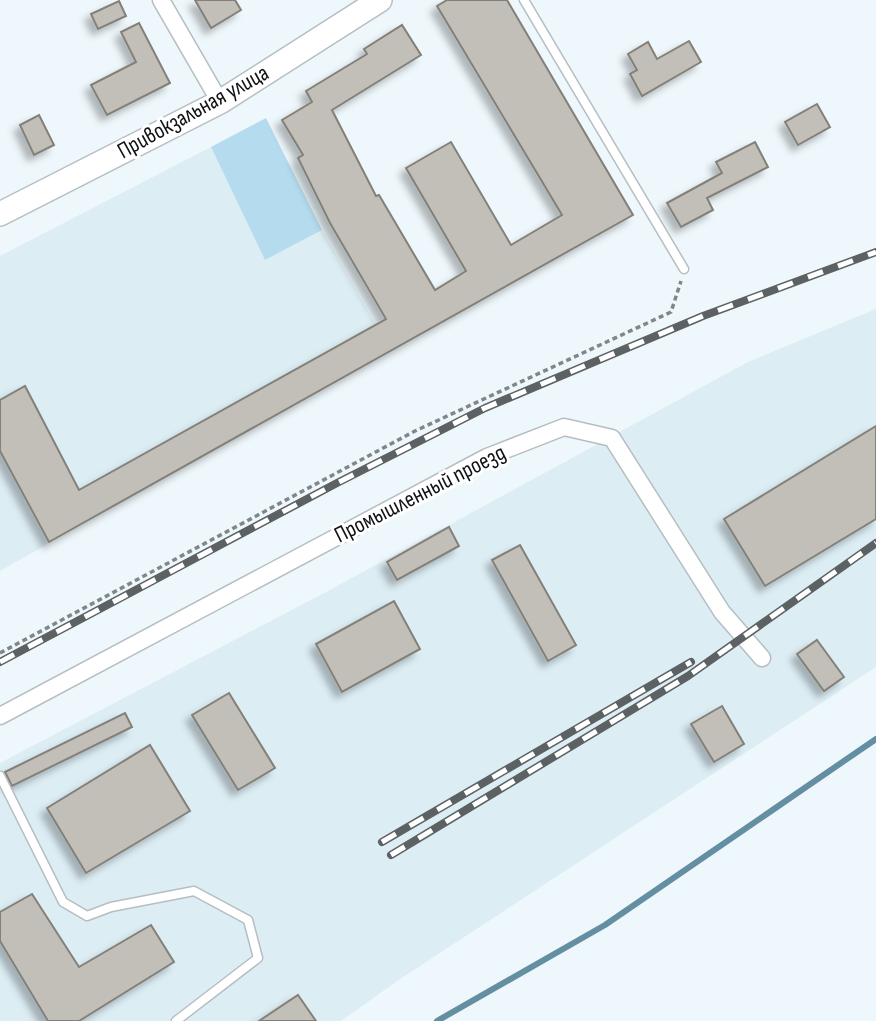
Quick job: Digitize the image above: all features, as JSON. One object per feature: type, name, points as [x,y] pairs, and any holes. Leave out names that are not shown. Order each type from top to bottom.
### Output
[{"type":"street","points":[[161,0],[220,102]]},
{"type":"street","name":"Привокзальная улица","points":[[0,214],[220,102],[380,0]]},
{"type":"street","name":"Промышленный проезд","points":[[0,716],[487,457],[564,427],[612,438],[722,612],[762,658]]},
{"type":"lane","points":[[524,0],[684,269]]},
{"type":"lane","points":[[0,776],[63,902],[79,912],[87,916],[111,907],[194,891],[248,920],[258,958],[176,1021]]},
{"type":"path","points":[[0,653],[415,431],[671,312],[684,269]]},
{"type":"shaded area","points":[[266,118],[322,230],[265,260],[211,147]]},
{"type":"shaded area","points":[[211,147],[265,260],[322,230],[390,350],[0,571],[0,256]]},
{"type":"shaded area","points":[[876,309],[876,667],[400,979],[341,1021],[0,1021],[0,763],[330,590],[748,362]]},
{"type":"building","points":[[195,0],[235,0],[241,10],[211,28]]},
{"type":"building","points":[[447,0],[507,0],[633,215],[49,542],[0,451],[0,400],[25,386],[79,490],[386,319],[330,223],[298,158],[303,155],[282,120],[312,102],[306,91],[367,54],[364,49],[402,25],[421,55],[332,110],[376,196],[379,195],[435,290],[466,271],[406,168],[451,142],[511,245],[562,215],[437,6]]},
{"type":"building","points":[[119,1],[126,16],[98,29],[91,14]]},
{"type":"building","points":[[139,23],[170,83],[107,115],[91,85],[136,62],[121,32]]},
{"type":"building","points":[[689,41],[701,62],[642,96],[630,74],[637,70],[628,54],[648,42],[657,59]]},
{"type":"building","points":[[817,104],[830,127],[798,145],[785,122]]},
{"type":"building","points":[[39,115],[54,145],[34,155],[20,125]]},
{"type":"building","points":[[755,142],[768,167],[707,198],[713,210],[681,227],[667,203],[722,173],[716,162]]},
{"type":"building","points":[[876,426],[876,519],[765,586],[724,519]]},
{"type":"building","points":[[449,527],[459,546],[397,580],[387,562]]},
{"type":"building","points":[[520,545],[576,645],[548,661],[492,560]]},
{"type":"building","points":[[394,601],[420,649],[342,692],[316,644]]},
{"type":"building","points":[[817,640],[844,677],[824,691],[797,654]]},
{"type":"building","points":[[229,693],[275,768],[238,790],[192,715]]},
{"type":"building","points":[[722,706],[744,744],[714,762],[691,724]]},
{"type":"building","points":[[125,713],[132,727],[12,786],[5,772]]},
{"type":"building","points":[[150,745],[190,811],[86,873],[47,808]]},
{"type":"building","points":[[32,894],[79,967],[151,925],[174,962],[79,1021],[48,1021],[0,941],[0,912]]},
{"type":"building","points":[[298,995],[316,1021],[259,1021]]},
{"type":"waterway","points":[[437,1021],[605,925],[876,739]]},
{"type":"railway","points":[[0,662],[337,483],[485,408],[703,316],[876,252]]},
{"type":"railway","points":[[391,855],[688,676],[876,543]]},
{"type":"railway","points":[[382,842],[691,662]]}]
